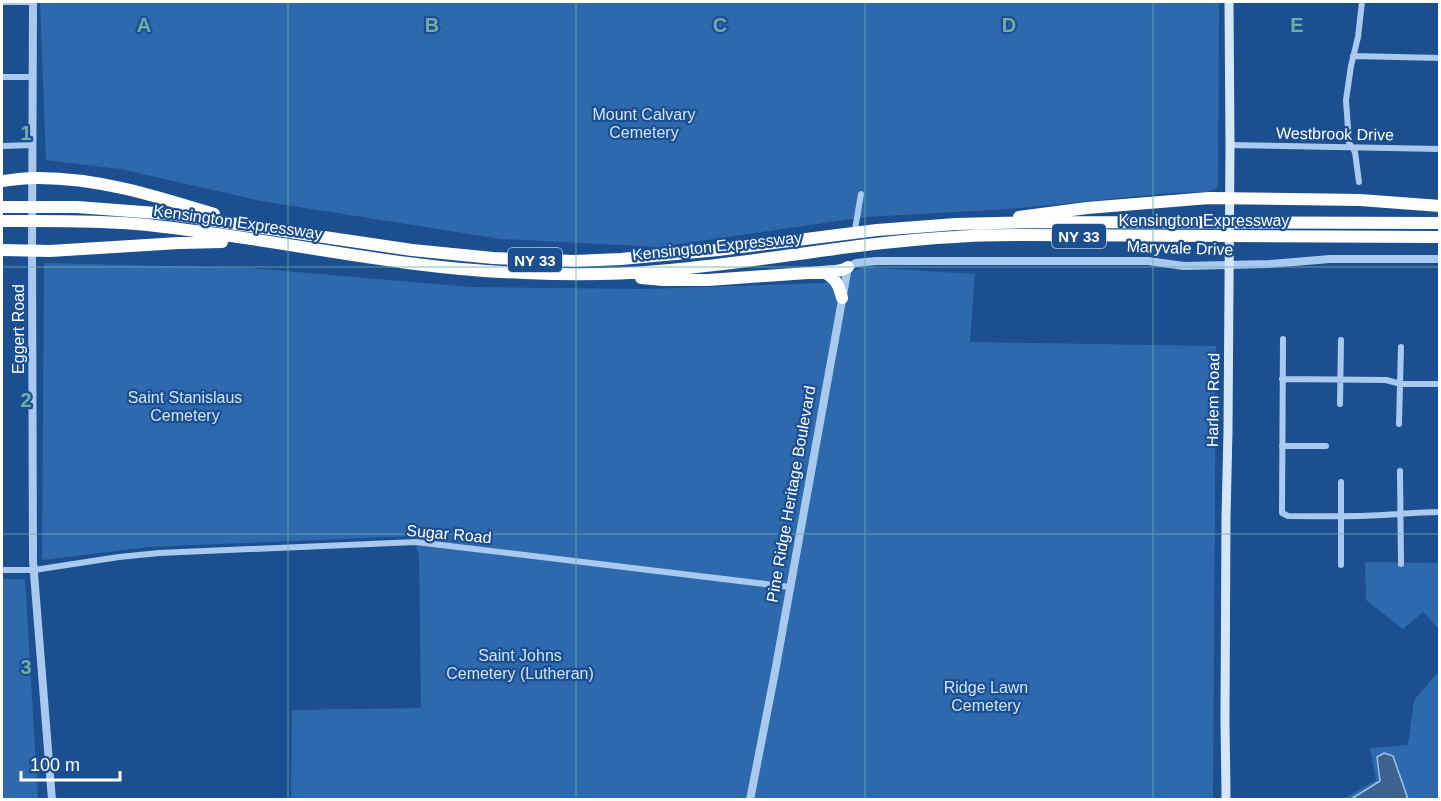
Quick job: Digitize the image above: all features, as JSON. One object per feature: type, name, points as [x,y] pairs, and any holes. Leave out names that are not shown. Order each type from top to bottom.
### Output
[{"type":"highway","points":[[2,181],[69,180],[112,186],[165,199],[250,225]]},
{"type":"highway","points":[[983,223],[1038,213],[1188,199],[1360,200],[1440,206]]},
{"type":"highway","name":"Kensington Expressway","points":[[2,207],[77,207],[169,213],[412,250],[493,258],[574,261],[669,255],[877,230],[983,223],[1440,223]]},
{"type":"highway","name":"Kensington Expressway","points":[[2,221],[136,224],[477,271],[604,274],[660,271],[956,237],[1023,235],[1440,237]]},
{"type":"highway","points":[[2,250],[259,241]]},
{"type":"highway","points":[[604,274],[663,280],[708,280],[842,270],[849,262]]},
{"type":"highway","points":[[823,272],[836,281],[842,298]]},
{"type":"main road","name":"Harlem Road","points":[[1226,800],[1229,2]]},
{"type":"street","points":[[2,2],[33,2]]},
{"type":"street","name":"Eggert Road","points":[[33,2],[34,570],[52,800]]},
{"type":"street","points":[[1359,182],[1355,152],[1349,143],[1346,99],[1362,2]]},
{"type":"street","points":[[1353,56],[1440,57]]},
{"type":"street","points":[[2,77],[33,77]]},
{"type":"street","points":[[2,146],[33,145]]},
{"type":"street","name":"Westbrook Drive","points":[[1230,145],[1440,149]]},
{"type":"street","name":"Pine Ridge Heritage Boulevard","points":[[750,800],[861,194]]},
{"type":"street","name":"Maryvale Drive","points":[[849,262],[1148,261],[1184,266],[1269,264],[1330,259],[1440,259]]},
{"type":"street","points":[[1283,339],[1282,513],[1288,516],[1341,516],[1440,512]]},
{"type":"street","points":[[1340,404],[1341,340]]},
{"type":"street","points":[[1399,424],[1401,347]]},
{"type":"street","points":[[1282,379],[1386,380],[1401,384],[1440,384]]},
{"type":"street","points":[[1282,446],[1326,446]]},
{"type":"street","points":[[1400,471],[1401,564]]},
{"type":"street","points":[[1341,482],[1341,565]]},
{"type":"street","name":"Sugar Road","points":[[2,570],[34,570],[159,553],[416,542],[790,587]]},
{"type":"green space","name":"Mount Calvary Cemetery","points":[[40,2],[1219,2],[1218,184],[1216,189],[1206,192],[1170,193],[1009,209],[866,217],[658,247],[501,239],[261,201],[120,169],[46,160]]},
{"type":"green space","points":[[44,263],[251,268],[469,287],[647,289],[824,283],[863,267],[975,274],[970,342],[1216,346],[1213,799],[291,799],[292,710],[421,708],[419,555],[416,536],[149,547],[42,560]]},
{"type":"green space","points":[[1365,562],[1439,563],[1439,629],[1423,612],[1403,629],[1366,600]]},
{"type":"green space","points":[[2,579],[25,579],[38,799],[2,799]]},
{"type":"green space","points":[[1439,671],[1439,799],[1328,800],[1343,799],[1376,780],[1370,748],[1408,745],[1414,700]]},
{"type":"shaded area","points":[[1384,753],[1393,756],[1408,799],[1351,799],[1380,781],[1377,757]]},
{"type":"park label","name":"Saint Stanislaus Cemetery","points":[[185,406]]},
{"type":"park label","name":"Saint Johns Cemetery (Lutheran)","points":[[520,664]]},
{"type":"park label","name":"Ridge Lawn Cemetery","points":[[986,696]]}]
